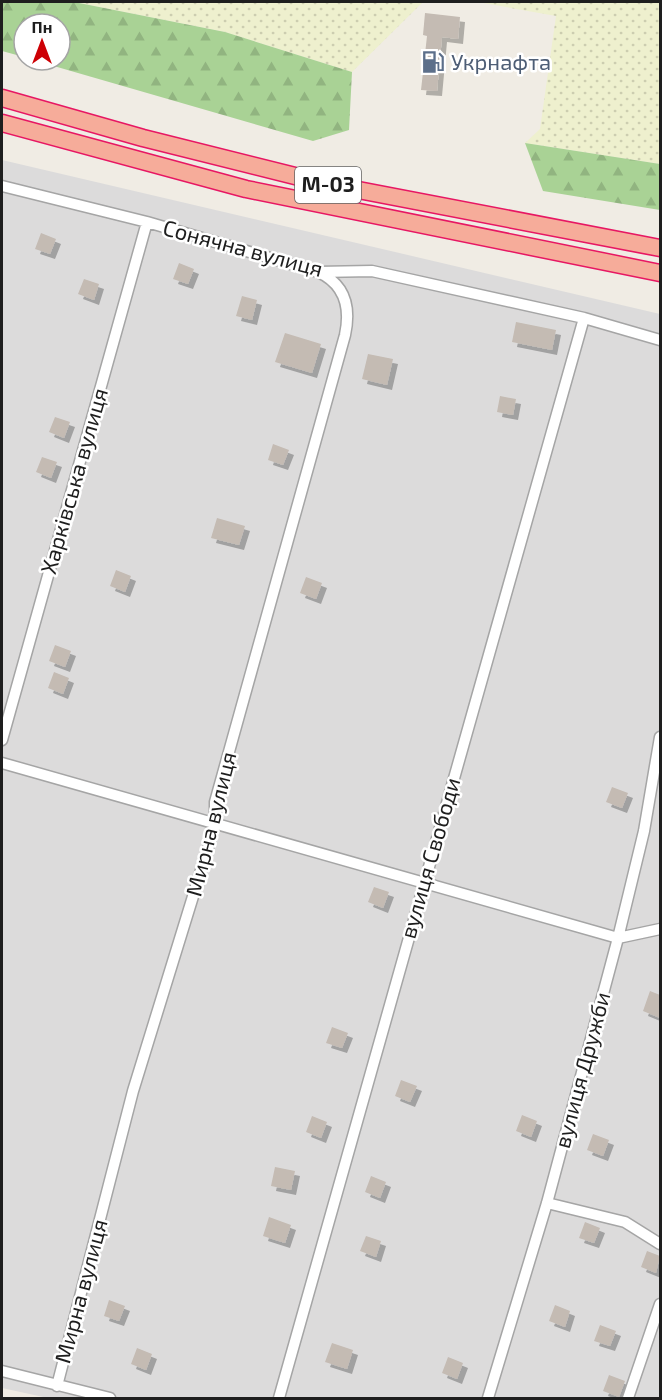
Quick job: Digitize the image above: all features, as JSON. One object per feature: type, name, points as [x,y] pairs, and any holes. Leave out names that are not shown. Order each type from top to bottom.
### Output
[{"type":"highway","name":"М-03","points":[[2,98],[143,138],[327,184],[660,248]]},
{"type":"highway","name":"М-03","points":[[2,123],[246,189],[660,273]]},
{"type":"street","name":"Сонячна вулиця","points":[[2,186],[147,222],[318,272],[372,271],[584,318],[660,340]]},
{"type":"street","name":"Харківська вулиця","points":[[2,740],[147,222]]},
{"type":"street","name":"Мирна вулиця","points":[[57,1386],[133,1091],[215,825],[215,802],[347,325],[348,308],[342,292],[332,280],[318,272]]},
{"type":"street","name":"вулиця Свободи","points":[[279,1398],[584,318]]},
{"type":"street","name":"вулиця Дружби","points":[[488,1398],[547,1203],[618,938],[644,831],[660,737]]},
{"type":"street","points":[[2,763],[618,938],[660,929]]},
{"type":"street","points":[[547,1203],[625,1222],[660,1244]]},
{"type":"street","points":[[628,1398],[660,1304]]},
{"type":"street","points":[[2,1371],[110,1398]]},
{"type":"shaded area","points":[[2,160],[660,314],[660,1398],[48,1398],[2,1388]]},
{"type":"green space","points":[[2,2],[74,2],[225,32],[352,72],[349,130],[313,141],[72,71],[72,12],[12,12],[12,54],[2,51]]},
{"type":"green space","points":[[74,2],[423,2],[352,72],[225,32]]},
{"type":"green space","points":[[478,2],[660,2],[660,164],[525,143],[540,129],[556,16]]},
{"type":"green space","points":[[525,143],[660,164],[660,210],[543,191]]},
{"type":"building","points":[[425,13],[460,17],[458,39],[442,37],[437,91],[421,90],[427,36],[423,35]]},
{"type":"building","points":[[41,233],[56,239],[50,254],[35,249]]},
{"type":"building","points":[[179,263],[194,269],[188,284],[173,279]]},
{"type":"building","points":[[84,279],[99,284],[94,300],[78,294]]},
{"type":"building","points":[[242,296],[257,300],[252,320],[236,316]]},
{"type":"building","points":[[516,322],[556,330],[552,350],[512,342]]},
{"type":"building","points":[[285,333],[321,344],[312,373],[275,362]]},
{"type":"building","points":[[368,354],[393,359],[387,385],[362,379]]},
{"type":"building","points":[[500,396],[516,399],[513,415],[497,412]]},
{"type":"building","points":[[55,417],[70,422],[64,438],[49,432]]},
{"type":"building","points":[[273,444],[289,450],[283,465],[268,460]]},
{"type":"building","points":[[42,457],[57,462],[51,478],[36,472]]},
{"type":"building","points":[[217,518],[245,526],[239,545],[211,538]]},
{"type":"building","points":[[116,570],[131,576],[125,592],[110,586]]},
{"type":"building","points":[[306,577],[322,583],[316,599],[300,593]]},
{"type":"building","points":[[55,645],[71,651],[65,667],[49,661]]},
{"type":"building","points":[[54,672],[69,678],[63,694],[48,688]]},
{"type":"building","points":[[612,787],[628,793],[622,808],[606,802]]},
{"type":"building","points":[[374,887],[389,892],[383,908],[368,902]]},
{"type":"building","points":[[650,991],[660,995],[660,1018],[643,1011]]},
{"type":"building","points":[[332,1027],[348,1033],[342,1048],[326,1043]]},
{"type":"building","points":[[401,1080],[417,1086],[410,1102],[395,1096]]},
{"type":"building","points":[[522,1115],[537,1121],[531,1137],[516,1131]]},
{"type":"building","points":[[312,1116],[327,1122],[321,1138],[306,1132]]},
{"type":"building","points":[[593,1134],[609,1140],[603,1156],[587,1150]]},
{"type":"building","points":[[275,1167],[295,1171],[291,1190],[271,1186]]},
{"type":"building","points":[[371,1176],[386,1182],[380,1198],[365,1192]]},
{"type":"building","points":[[269,1217],[291,1225],[285,1243],[263,1236]]},
{"type":"building","points":[[585,1222],[600,1228],[594,1243],[579,1238]]},
{"type":"building","points":[[366,1236],[381,1241],[376,1257],[360,1251]]},
{"type":"building","points":[[647,1251],[660,1256],[656,1273],[641,1267]]},
{"type":"building","points":[[109,1300],[125,1306],[119,1321],[104,1316]]},
{"type":"building","points":[[555,1305],[570,1311],[565,1327],[549,1321]]},
{"type":"building","points":[[600,1325],[616,1331],[610,1346],[594,1341]]},
{"type":"building","points":[[332,1343],[353,1350],[347,1369],[325,1362]]},
{"type":"building","points":[[137,1348],[152,1354],[146,1370],[131,1364]]},
{"type":"building","points":[[448,1357],[463,1363],[457,1379],[442,1373]]},
{"type":"building","points":[[609,1375],[625,1381],[619,1397],[603,1391]]},
{"type":"place","name":"Укрнафта","points":[[433,62]]}]
